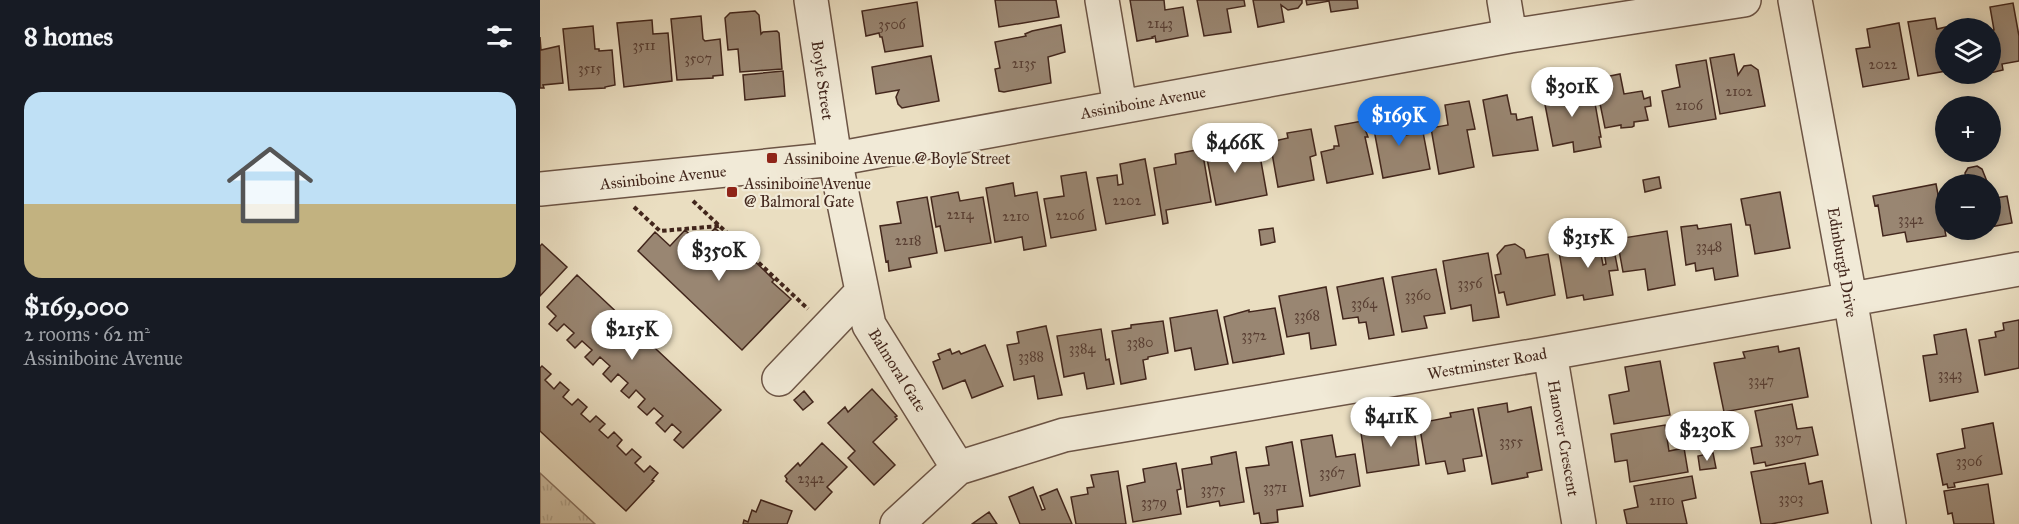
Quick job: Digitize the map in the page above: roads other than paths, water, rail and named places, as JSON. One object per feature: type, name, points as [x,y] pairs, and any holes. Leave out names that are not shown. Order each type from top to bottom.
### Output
[{"type":"street","name":"Boyle Street","points":[[811,0],[835,159]]},
{"type":"street","points":[[1102,0],[1120,106]]},
{"type":"street","points":[[1504,0],[1510,36]]},
{"type":"street","name":"Assiniboine Avenue","points":[[540,189],[835,159],[1510,36],[1744,0]]},
{"type":"street","name":"Edinburgh Drive","points":[[1795,0],[1889,524]]},
{"type":"street","name":"Balmoral Gate","points":[[835,159],[869,325],[958,468]]},
{"type":"street","name":"Westminster Road","points":[[958,468],[1064,435],[1550,353],[2019,269]]},
{"type":"street","points":[[779,379],[862,292]]},
{"type":"street","name":"Hanover Crescent","points":[[1550,353],[1579,524]]},
{"type":"street","points":[[897,524],[958,468]]},
{"type":"place","name":"Assiniboine Avenue @ Boyle Street","points":[[772,158]]},
{"type":"place","name":"Assiniboine Avenue @ Balmoral Gate","points":[[732,192]]}]
